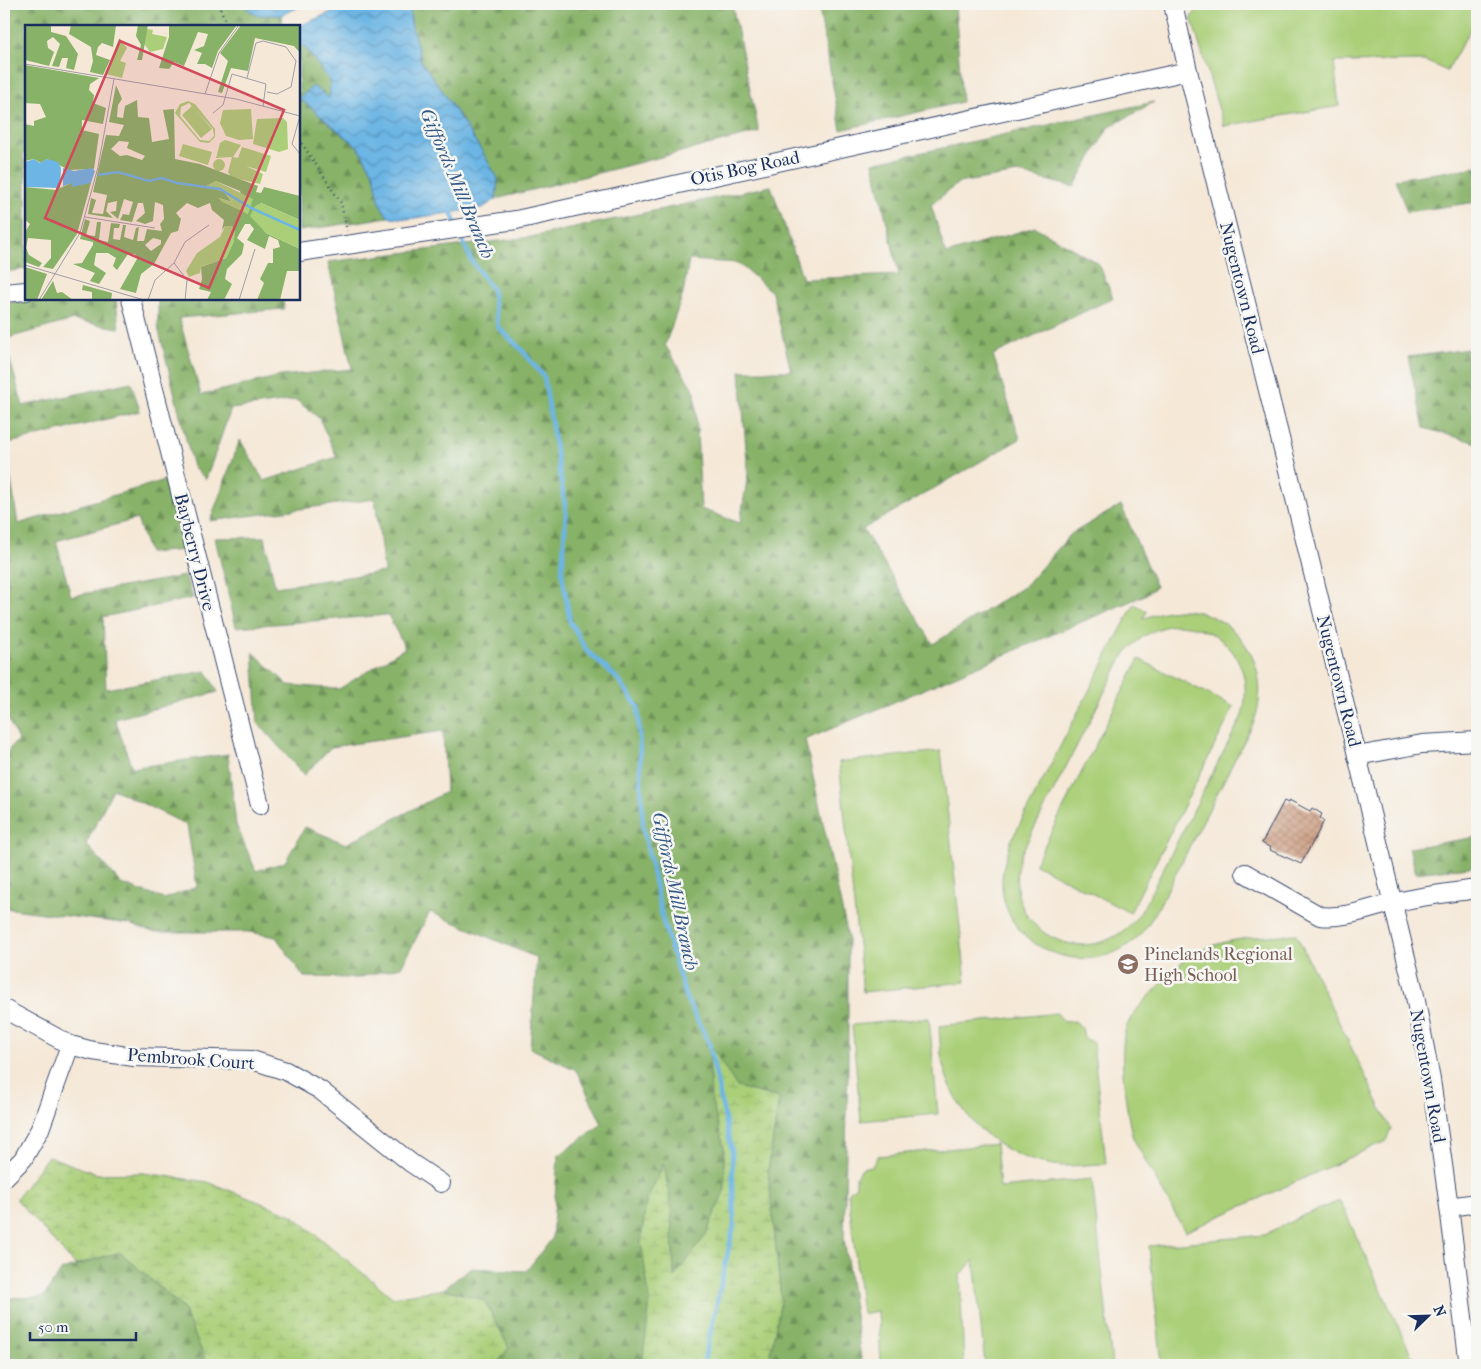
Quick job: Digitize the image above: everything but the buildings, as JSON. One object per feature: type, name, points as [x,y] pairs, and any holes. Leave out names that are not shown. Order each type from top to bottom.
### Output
[{"type":"street","name":"Nugentown Road","points":[[1173,4],[1414,991],[1431,1080],[1469,1365]]},
{"type":"street","name":"Otis Bog Road","points":[[300,252],[516,220],[1188,71]]},
{"type":"street","points":[[4,294],[25,291]]},
{"type":"street","name":"Bayberry Drive","points":[[131,300],[260,804]]},
{"type":"street","points":[[1357,756],[1422,744],[1477,741]]},
{"type":"street","points":[[1245,873],[1320,916],[1333,918],[1393,903],[1477,889]]},
{"type":"street","name":"Pembrook Court","points":[[4,1008],[70,1045],[93,1051],[134,1056],[252,1060],[286,1071],[320,1090],[411,1163],[441,1183]]},
{"type":"street","points":[[4,1178],[23,1159],[40,1129],[70,1045]]},
{"type":"street","points":[[1449,1207],[1477,1203]]},
{"type":"path","points":[[218,4],[228,25]]},
{"type":"path","points":[[300,141],[341,204],[350,244]]},
{"type":"green space","points":[[4,4],[241,4],[256,15],[281,15],[282,25],[25,25],[25,154],[23,156],[25,165],[25,269],[4,272]]},
{"type":"green space","points":[[410,4],[732,4],[759,132],[496,199],[498,179],[483,153],[421,61],[411,23]]},
{"type":"green space","points":[[818,4],[955,4],[962,102],[841,130]]},
{"type":"green space","points":[[1203,4],[1477,4],[1477,17],[1447,71],[1425,61],[1334,62],[1339,106],[1224,126],[1191,17]]},
{"type":"green space","points":[[300,44],[305,47],[330,81],[329,124],[358,147],[374,174],[380,203],[388,217],[300,231]]},
{"type":"green space","points":[[1154,102],[1108,128],[1074,187],[1018,173],[958,183],[931,205],[946,254],[1035,227],[1099,264],[1113,298],[993,355],[1020,439],[863,529],[933,644],[1026,585],[1071,534],[1121,505],[1156,587],[1145,595],[805,740],[848,937],[848,1067],[844,1238],[862,1365],[768,1365],[781,1300],[768,1170],[779,1098],[737,1087],[709,1044],[711,1098],[724,1148],[725,1189],[706,1235],[674,1278],[671,1208],[663,1165],[646,1202],[641,1241],[650,1302],[642,1365],[496,1365],[509,1348],[484,1300],[444,1289],[470,1268],[526,1271],[552,1239],[558,1156],[602,1124],[576,1070],[530,1048],[537,958],[430,912],[401,967],[356,978],[304,977],[276,937],[249,932],[153,932],[129,924],[4,908],[4,755],[18,740],[4,710],[4,339],[23,406],[131,382],[140,411],[5,444],[18,524],[165,480],[184,550],[149,553],[137,519],[56,541],[71,596],[185,576],[193,598],[103,617],[106,689],[206,671],[218,692],[115,719],[132,768],[228,754],[236,825],[256,871],[285,862],[305,827],[346,844],[446,792],[443,731],[331,747],[304,775],[258,723],[253,652],[288,685],[339,689],[405,648],[388,615],[236,627],[215,538],[265,537],[275,587],[384,572],[375,499],[210,521],[240,440],[264,481],[337,457],[319,418],[296,400],[231,409],[206,479],[193,467],[158,327],[158,300],[283,300],[284,309],[179,318],[201,395],[281,376],[352,369],[328,262],[531,237],[771,186],[803,279],[899,275],[873,163]],"holes":[[[689,260],[738,263],[772,292],[791,371],[740,371],[748,474],[740,523],[701,509],[695,392],[665,345],[683,294]],[[113,789],[187,825],[197,887],[164,899],[121,884],[86,844]]]},
{"type":"green space","points":[[1477,167],[1477,202],[1407,212],[1395,179]]},
{"type":"green space","points":[[29,300],[116,300],[119,328],[73,320],[4,339],[4,303]]},
{"type":"green space","points":[[1477,348],[1477,443],[1424,428],[1408,357]]},
{"type":"green space","points":[[1134,604],[1147,611],[1143,619],[1173,610],[1199,612],[1218,620],[1234,631],[1247,647],[1255,665],[1259,684],[1258,705],[1252,726],[1157,910],[1135,940],[1105,956],[1085,958],[1064,956],[1044,949],[1027,938],[1014,922],[1005,904],[1002,877],[1011,841]],"holes":[[[1175,625],[1193,627],[1210,633],[1234,653],[1241,667],[1245,683],[1245,700],[1241,718],[1142,910],[1122,931],[1099,943],[1076,944],[1054,938],[1035,925],[1022,906],[1017,882],[1021,854],[1126,653],[1137,641],[1158,629]]]},
{"type":"green space","points":[[1139,659],[1234,707],[1130,913],[1035,864]]},
{"type":"green space","points":[[941,751],[966,982],[863,992],[839,762]]},
{"type":"green space","points":[[1477,837],[1477,866],[1416,873],[1409,848]]},
{"type":"green space","points":[[1296,934],[1391,1129],[1386,1141],[1185,1232],[1133,1138],[1123,1067],[1126,1028],[1136,1011],[1145,1001],[1182,962],[1198,952],[1211,946],[1239,939]]},
{"type":"green space","points":[[1057,1013],[1064,1022],[1075,1021],[1082,1028],[1084,1038],[1093,1042],[1106,1164],[1064,1166],[1043,1163],[1006,1149],[975,1124],[962,1108],[952,1091],[943,1066],[939,1026]]},
{"type":"green space","points":[[929,1018],[938,1114],[861,1121],[852,1025]]},
{"type":"green space","points":[[709,1043],[737,1087],[779,1098],[768,1170],[781,1300],[768,1365],[642,1365],[650,1302],[641,1241],[646,1202],[664,1164],[671,1208],[674,1277],[706,1235],[725,1189],[724,1148],[711,1098]]},
{"type":"green space","points":[[996,1144],[1000,1188],[1092,1179],[1112,1365],[985,1365],[974,1260],[960,1275],[964,1365],[881,1365],[878,1311],[862,1314],[848,1192],[856,1186],[856,1176],[862,1168],[872,1166],[878,1156]]},
{"type":"green space","points":[[48,1156],[97,1174],[143,1173],[208,1182],[292,1215],[392,1297],[444,1289],[484,1300],[509,1348],[496,1365],[208,1365],[183,1308],[120,1252],[75,1265],[16,1199]]},
{"type":"green space","points":[[1340,1201],[1416,1365],[1162,1365],[1149,1246],[1264,1235],[1304,1215]]},
{"type":"green space","points":[[120,1252],[183,1308],[208,1365],[4,1365],[4,1298],[43,1297],[62,1270]]},
{"type":"water","points":[[241,4],[306,4],[281,15],[256,15]]},
{"type":"water","points":[[350,4],[410,4],[411,23],[421,61],[483,153],[498,179],[496,199],[483,208],[409,219],[388,217],[380,204],[374,174],[358,147],[300,99],[313,86],[329,98],[330,81],[305,47],[300,44],[300,26]]},
{"type":"waterway","name":"Giffords Mill Branch","points":[[450,209],[456,225]]},
{"type":"waterway","name":"Giffords Mill Branch","points":[[459,232],[471,260],[492,289],[498,327],[521,349],[544,377],[566,512],[562,573],[570,622],[587,651],[617,678],[638,707],[643,828],[663,921],[686,998],[709,1043],[732,1152],[734,1225],[703,1365]]},
{"type":"place","name":"Pinelands Regional High School","points":[[1128,964]]}]
